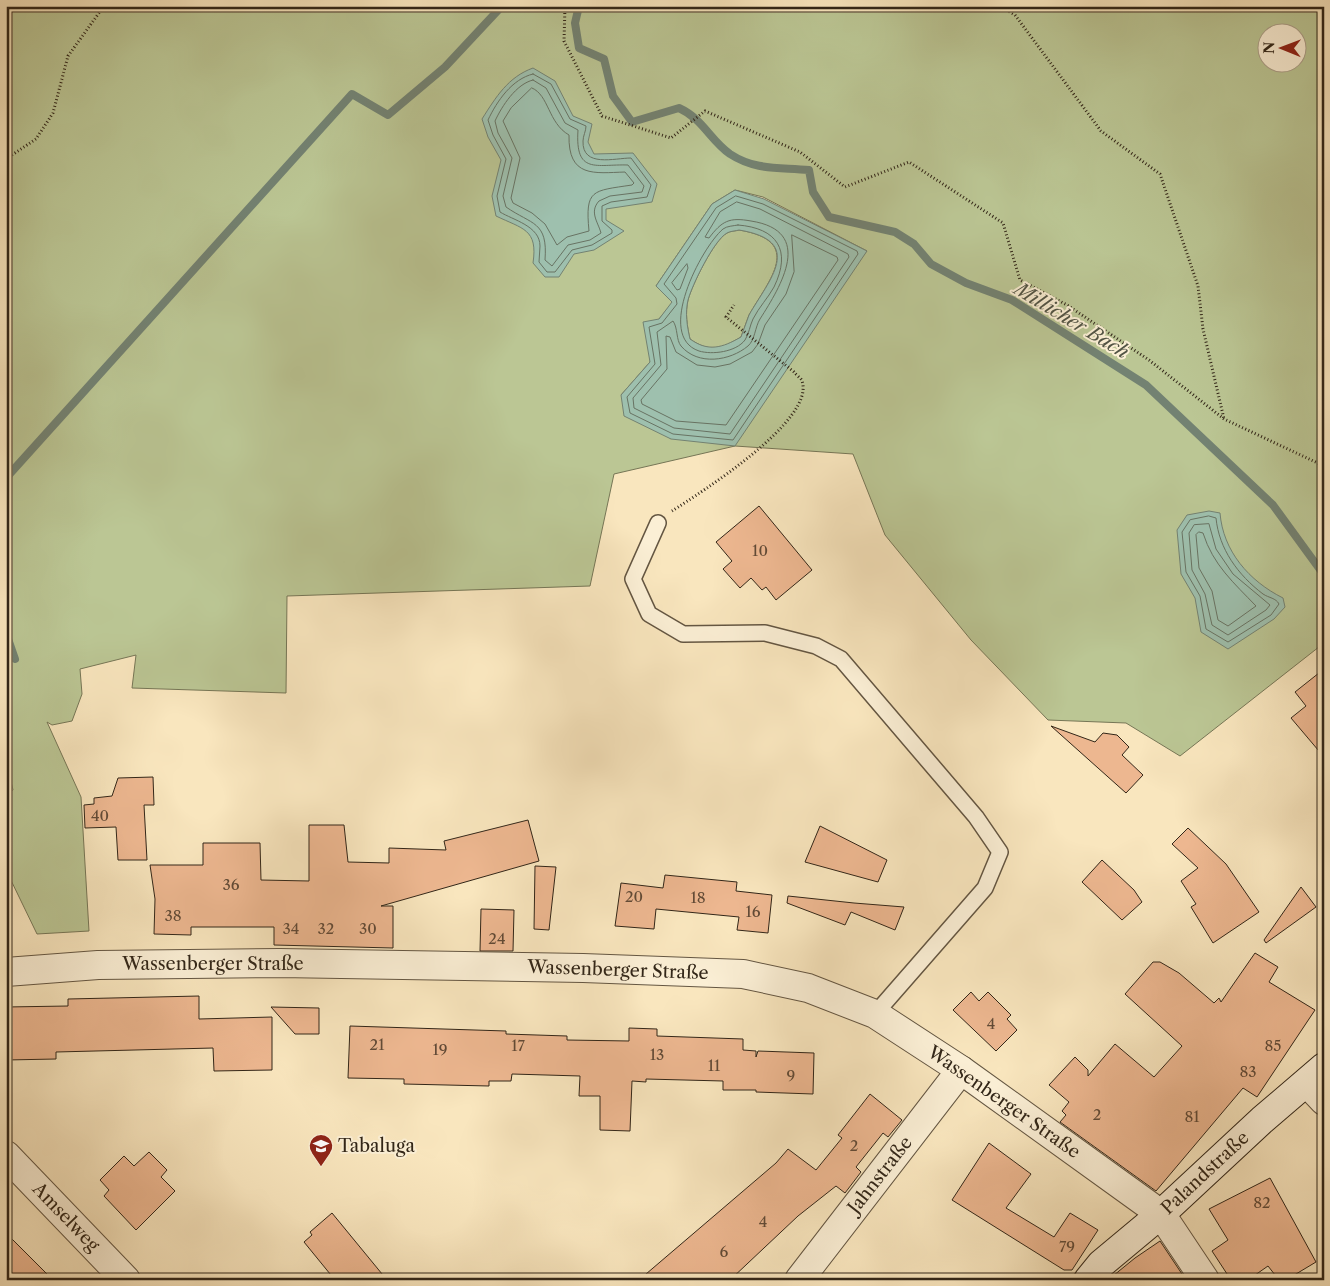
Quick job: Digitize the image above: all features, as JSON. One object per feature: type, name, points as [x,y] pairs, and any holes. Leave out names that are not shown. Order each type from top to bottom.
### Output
[{"type":"street","name":"Wassenberger Straße","points":[[6,972],[98,965],[280,963],[573,968],[743,974],[808,988],[875,1014],[961,1070],[1161,1214]]},
{"type":"street","name":"Jahnstraße","points":[[799,1280],[961,1070]]},
{"type":"street","name":"Palandstraße","points":[[1088,1280],[1101,1264],[1161,1214],[1262,1120],[1318,1084]]},
{"type":"street","name":"Amselweg","points":[[6,1155],[126,1280]]},
{"type":"street","points":[[1161,1214],[1205,1280]]},
{"type":"lane","points":[[658,523],[633,578],[649,614],[683,634],[765,633],[816,646],[841,659],[976,817],[1000,852],[985,888],[875,1014]]},
{"type":"path","points":[[6,159],[36,139],[53,113],[68,56],[104,6]]},
{"type":"path","points":[[566,6],[564,41],[602,116],[671,138],[690,125],[705,111],[800,152],[845,187],[909,162],[1003,223],[1020,280],[1067,305],[1149,360],[1224,419],[1324,466]]},
{"type":"path","points":[[1000,6],[1015,15],[1101,131],[1160,174],[1198,286],[1203,328],[1224,419]]},
{"type":"path","points":[[658,523],[668,513],[710,487],[772,439],[794,410],[802,391],[802,380],[794,372],[726,317],[734,305]]},
{"type":"green space","points":[[6,6],[1324,6],[1324,643],[1180,756],[1126,723],[1048,720],[971,640],[885,535],[853,454],[735,446],[614,474],[590,586],[287,596],[286,693],[132,688],[136,655],[80,669],[82,694],[72,721],[52,725],[47,722],[81,797],[89,931],[37,934],[6,870],[6,796],[13,790],[6,761]],"holes":[[[735,190],[763,197],[867,251],[671,439],[621,395],[650,362],[659,319],[673,302],[656,286],[712,204]]]},
{"type":"green space","points":[[739,230],[759,235],[771,243],[776,252],[776,264],[772,276],[749,315],[741,337],[721,347],[710,348],[690,339],[687,320],[688,300],[699,274],[716,244],[727,233]]},
{"type":"water","points":[[533,68],[555,81],[573,116],[592,124],[588,142],[594,154],[633,153],[657,184],[652,202],[606,209],[606,220],[624,231],[594,250],[574,254],[559,277],[545,277],[533,263],[534,252],[531,237],[521,228],[496,216],[492,196],[501,160],[488,137],[482,119],[510,82]]},
{"type":"water","points":[[735,190],[764,199],[867,251],[735,446],[671,439],[624,416],[621,395],[650,362],[643,322],[659,319],[672,302],[656,286],[712,204]],"holes":[[[739,230],[759,235],[772,243],[777,252],[777,264],[749,315],[741,337],[728,344],[715,347],[703,346],[690,339],[687,320],[688,300],[710,253],[722,237],[731,231]]]},
{"type":"water","points":[[1209,511],[1220,513],[1226,540],[1240,563],[1259,583],[1283,598],[1285,607],[1274,619],[1228,649],[1201,632],[1195,598],[1181,574],[1177,530],[1187,515]]},
{"type":"building","points":[[759,506],[812,570],[776,600],[766,587],[762,590],[751,578],[740,588],[723,569],[732,561],[716,542]]},
{"type":"building","points":[[1324,669],[1324,757],[1291,718],[1306,706],[1295,692]]},
{"type":"building","points":[[1051,726],[1095,742],[1103,733],[1117,735],[1129,747],[1122,755],[1143,775],[1126,793]]},
{"type":"building","points":[[153,777],[154,805],[144,805],[147,860],[118,860],[116,827],[85,828],[84,805],[94,804],[94,798],[112,796],[118,778]]},
{"type":"building","points":[[528,820],[539,861],[381,906],[393,906],[393,948],[274,945],[274,927],[191,927],[191,935],[154,934],[155,899],[150,865],[203,865],[203,843],[260,843],[261,880],[309,881],[309,825],[344,825],[348,862],[389,863],[389,848],[446,850],[444,841]]},
{"type":"building","points":[[820,826],[887,860],[878,882],[805,862]]},
{"type":"building","points":[[1188,828],[1226,864],[1259,912],[1213,943],[1191,907],[1196,904],[1181,881],[1198,868],[1172,844]]},
{"type":"building","points":[[1102,860],[1134,890],[1142,902],[1122,920],[1082,882]]},
{"type":"building","points":[[535,866],[556,867],[549,930],[534,929]]},
{"type":"building","points":[[665,875],[737,882],[736,891],[772,895],[768,933],[737,930],[739,917],[656,909],[654,929],[615,926],[621,883],[663,888]]},
{"type":"building","points":[[1301,887],[1316,907],[1266,943],[1264,940]]},
{"type":"building","points":[[788,896],[904,907],[895,930],[851,912],[845,925],[787,903]]},
{"type":"building","points":[[481,909],[514,910],[513,951],[480,951]]},
{"type":"building","points":[[1255,953],[1278,967],[1269,982],[1315,1010],[1257,1097],[1243,1088],[1156,1191],[1060,1122],[1066,1115],[1062,1111],[1069,1102],[1049,1085],[1075,1057],[1088,1070],[1088,1076],[1115,1044],[1154,1077],[1182,1046],[1125,994],[1153,962],[1160,962],[1179,973],[1214,1003],[1219,998],[1221,1002]]},
{"type":"building","points":[[971,992],[979,1001],[988,992],[1011,1015],[1007,1019],[1017,1030],[996,1051],[953,1010]]},
{"type":"building","points":[[199,996],[199,1019],[272,1017],[272,1070],[214,1071],[213,1048],[56,1052],[56,1059],[6,1060],[6,1007],[68,1006],[68,999]]},
{"type":"building","points":[[271,1007],[319,1008],[319,1034],[295,1034]]},
{"type":"building","points":[[350,1026],[506,1031],[506,1034],[567,1036],[567,1040],[629,1041],[629,1028],[657,1029],[657,1036],[743,1039],[743,1050],[756,1051],[756,1057],[758,1051],[814,1053],[813,1094],[723,1090],[723,1081],[646,1079],[646,1082],[632,1081],[630,1131],[600,1130],[600,1096],[579,1096],[580,1076],[512,1074],[511,1081],[489,1081],[489,1086],[404,1084],[404,1079],[348,1078]]},
{"type":"building","points":[[870,1094],[902,1120],[888,1137],[883,1133],[856,1167],[861,1172],[845,1193],[836,1186],[798,1216],[730,1280],[639,1280],[776,1163],[788,1149],[816,1170],[842,1138],[838,1135]]},
{"type":"building","points":[[989,1143],[1031,1174],[1006,1208],[1054,1237],[1070,1213],[1098,1230],[1072,1270],[1064,1270],[952,1200]]},
{"type":"building","points":[[149,1152],[167,1170],[161,1177],[175,1191],[136,1230],[104,1196],[109,1190],[100,1180],[124,1156],[134,1166]]},
{"type":"building","points":[[1270,1178],[1316,1262],[1286,1280],[1279,1280],[1268,1266],[1248,1280],[1231,1280],[1212,1251],[1228,1240],[1209,1209]]},
{"type":"building","points":[[332,1213],[387,1280],[335,1280],[304,1242],[312,1235],[310,1232]]},
{"type":"building","points":[[6,1233],[53,1280],[6,1280]]},
{"type":"building","points":[[1160,1241],[1186,1280],[1108,1280],[1135,1258]]},
{"type":"waterway","points":[[6,478],[352,94],[388,115],[445,67],[502,6]]},
{"type":"waterway","name":"Millicher Bach","points":[[579,6],[575,23],[579,48],[604,59],[613,96],[632,122],[679,108],[694,118],[730,154],[740,159],[759,166],[809,170],[813,192],[829,217],[895,232],[914,244],[931,264],[966,283],[1012,300],[1146,385],[1273,505],[1324,575]]},
{"type":"waterway","points":[[6,633],[15,659]]},
{"type":"place","name":"Tabaluga","points":[[321,1167]]}]
